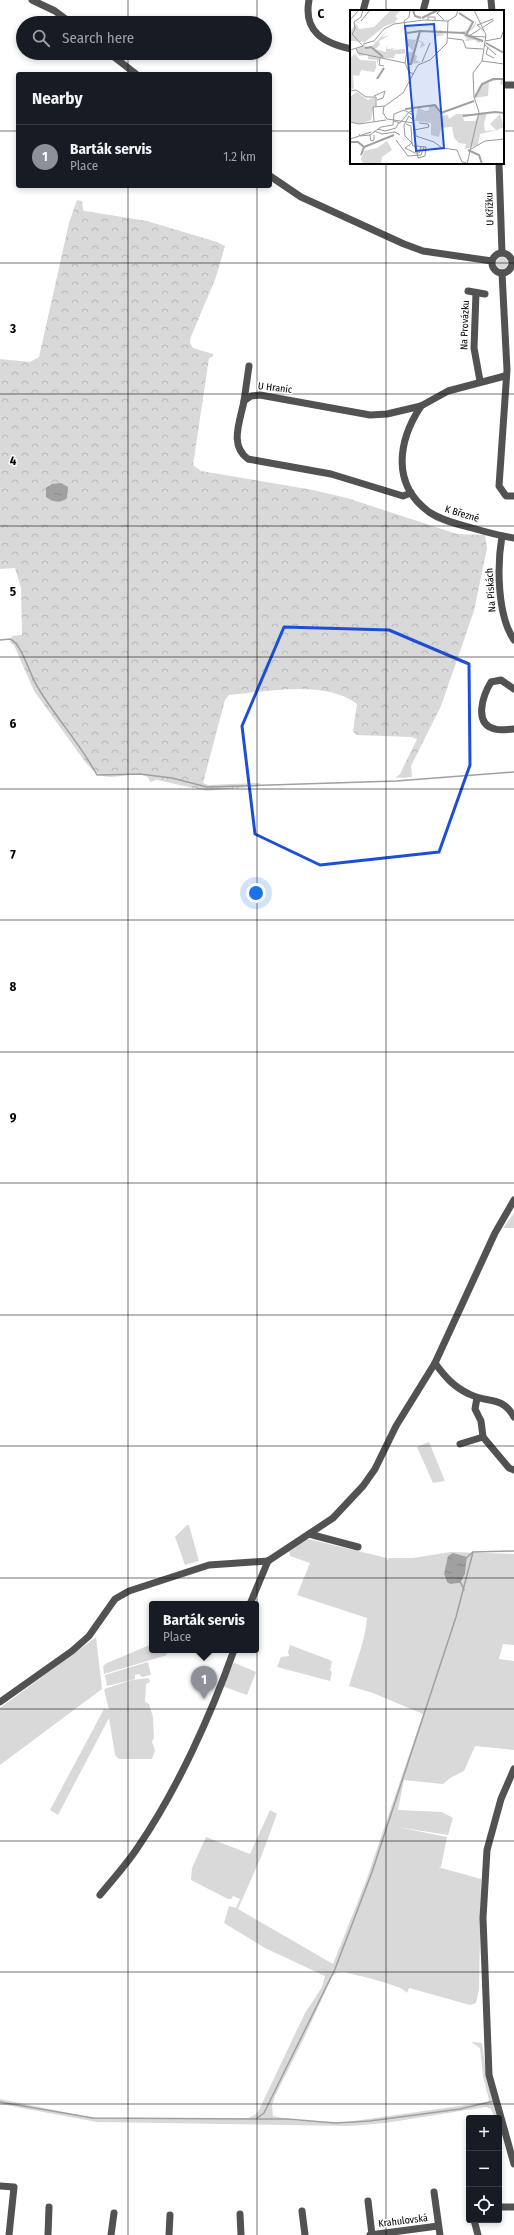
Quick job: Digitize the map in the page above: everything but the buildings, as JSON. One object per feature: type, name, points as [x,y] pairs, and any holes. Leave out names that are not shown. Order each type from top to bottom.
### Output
[{"type":"street","points":[[32,0],[55,11],[62,16]]},
{"type":"street","points":[[309,0],[309,18],[313,29],[322,39],[333,45],[350,49]]},
{"type":"street","points":[[363,10],[366,0]]},
{"type":"street","points":[[423,10],[426,0]]},
{"type":"street","points":[[491,0],[492,10]]},
{"type":"street","points":[[118,60],[133,72]]},
{"type":"street","name":"U Křížku","points":[[498,164],[502,253]]},
{"type":"street","points":[[272,177],[301,197],[422,251],[492,261]]},
{"type":"street","points":[[502,253],[510,257],[513,263],[509,270],[502,273],[494,269],[492,261],[496,256],[502,253]]},
{"type":"street","points":[[502,273],[505,376],[500,486],[506,496],[514,496]]},
{"type":"street","name":"Na Provázku","points":[[468,291],[485,294]]},
{"type":"street","name":"Na Provázku","points":[[476,293],[474,348],[480,381]]},
{"type":"street","points":[[249,366],[236,442],[240,453],[248,459],[331,474],[403,496],[411,493]]},
{"type":"street","name":"U Hranic","points":[[244,401],[250,396],[260,395],[378,415],[421,406],[444,392],[480,381],[505,376]]},
{"type":"street","name":"K Březné","points":[[421,406],[409,424],[401,453],[403,467],[411,493],[421,505],[439,518],[514,538]]},
{"type":"street","name":"Na Pískách","points":[[502,536],[499,563],[503,612],[508,630],[514,640]]},
{"type":"street","points":[[514,689],[501,680],[494,680],[491,682],[481,713],[484,722],[490,727],[498,730],[514,729]]},
{"type":"street","points":[[0,1702],[78,1646],[89,1636],[102,1620],[115,1599],[129,1591],[209,1565],[268,1561],[333,1518],[363,1486],[375,1469],[396,1426],[435,1363],[495,1233],[514,1200]]},
{"type":"street","points":[[435,1363],[451,1383],[477,1398],[504,1403],[509,1407],[514,1417]]},
{"type":"street","points":[[477,1398],[475,1408],[481,1421],[482,1437],[509,1468],[514,1470]]},
{"type":"street","points":[[460,1444],[482,1437]]},
{"type":"street","points":[[309,1534],[358,1548]]},
{"type":"street","points":[[251,1601],[268,1561]]},
{"type":"street","points":[[100,1895],[138,1848],[174,1785],[208,1714],[233,1653]]},
{"type":"street","points":[[514,1769],[501,1799],[487,1850],[483,1918],[489,2075],[514,2164]]},
{"type":"street","points":[[0,2186],[14,2187],[9,2235]]},
{"type":"street","name":"Krahulovská","points":[[434,2192],[440,2235]]},
{"type":"street","points":[[368,2201],[372,2235]]},
{"type":"street","points":[[48,2235],[50,2207]]},
{"type":"street","points":[[502,2207],[514,2207]]},
{"type":"street","points":[[302,2211],[305,2235]]},
{"type":"street","points":[[111,2235],[114,2213]]},
{"type":"street","points":[[240,2214],[240,2235]]},
{"type":"street","points":[[169,2235],[170,2215]]},
{"type":"street","points":[[475,2223],[478,2235]]},
{"type":"street","name":"Krahulovská","points":[[372,2235],[438,2226]]},
{"type":"highlighted area","points":[[284,627],[389,630],[469,664],[470,765],[439,852],[320,865],[255,834],[242,726]]},
{"type":"green space","points":[[77,200],[82,201],[83,210],[85,211],[147,221],[217,242],[225,246],[216,277],[190,339],[190,343],[193,348],[213,354],[212,357],[209,358],[193,465],[201,471],[313,490],[347,498],[457,534],[485,535],[487,548],[474,611],[441,706],[411,766],[412,777],[395,778],[400,774],[417,739],[411,737],[356,735],[353,731],[357,704],[344,696],[312,689],[277,690],[229,695],[225,700],[203,783],[208,785],[259,783],[262,786],[207,791],[157,780],[150,782],[148,777],[142,775],[105,776],[93,770],[86,763],[34,691],[14,645],[10,642],[12,636],[22,635],[21,588],[15,568],[0,569],[0,359],[30,362],[39,357],[69,223]]},
{"type":"green space","points":[[500,257],[504,257],[508,263],[504,269],[500,269],[496,265],[496,261]]},
{"type":"green space","points":[[514,1213],[514,1228],[503,1228]]},
{"type":"green space","points":[[429,1442],[445,1481],[433,1483],[417,1447]]},
{"type":"green space","points":[[187,1525],[189,1525],[199,1561],[185,1565],[175,1537]]},
{"type":"green space","points":[[308,1539],[387,1558],[387,1561],[389,1558],[413,1558],[451,1552],[514,1554],[514,1645],[503,1644],[499,1659],[514,1661],[514,1750],[475,1746],[464,1771],[450,1778],[443,1784],[404,1780],[398,1810],[442,1812],[453,1818],[448,1835],[397,1827],[447,1837],[441,1867],[438,1867],[481,1879],[479,1989],[476,2003],[470,2005],[409,1988],[407,1993],[397,1987],[378,1981],[344,1972],[336,1973],[332,1977],[272,2105],[273,2116],[298,2121],[347,2122],[487,2102],[489,2100],[483,2076],[480,2048],[471,2042],[482,2043],[487,2078],[496,2115],[494,2115],[491,2109],[486,2107],[385,2123],[350,2126],[97,2122],[0,2104],[0,2099],[88,2117],[102,2118],[248,2118],[255,2115],[259,2110],[305,2013],[322,1987],[325,1976],[265,1948],[224,1923],[229,1906],[236,1908],[240,1899],[233,1896],[231,1899],[228,1899],[191,1880],[192,1868],[206,1837],[250,1854],[270,1810],[277,1814],[261,1857],[238,1909],[333,1964],[366,1881],[423,1714],[373,1693],[349,1686],[362,1643],[367,1618],[297,1595],[310,1563],[290,1556],[289,1550]],"holes":[[[467,1557],[465,1574],[460,1583],[450,1584],[446,1580],[444,1574]]]},
{"type":"green space","points":[[96,1637],[102,1689],[0,1765],[0,1708]]},
{"type":"green space","points":[[149,1645],[149,1653],[166,1653],[167,1655],[104,1674],[103,1666]]},
{"type":"green space","points":[[290,1645],[330,1660],[332,1662],[330,1670],[332,1672],[330,1681],[277,1667],[281,1657],[289,1656],[288,1652]]},
{"type":"green space","points":[[148,1662],[151,1675],[142,1677],[139,1674],[135,1675],[135,1679],[107,1686],[105,1675]]},
{"type":"green space","points":[[235,1663],[256,1672],[247,1695],[222,1686],[233,1664]]},
{"type":"green space","points":[[149,1678],[150,1682],[146,1684],[145,1702],[149,1704],[153,1717],[154,1737],[152,1742],[155,1750],[152,1759],[119,1759],[115,1755],[109,1718],[58,1815],[50,1810],[104,1709],[109,1710],[104,1689],[132,1680]]},
{"type":"water","points":[[61,483],[68,487],[67,498],[56,502],[46,497],[46,488],[52,484]]},
{"type":"water","points":[[453,1553],[467,1557],[465,1574],[460,1583],[450,1584],[447,1582],[444,1574],[448,1556]]},
{"type":"waterway","points":[[0,640],[10,639],[18,647],[37,686],[83,752],[97,775],[140,774],[172,778],[207,787],[396,781],[514,772]]},
{"type":"waterway","points":[[0,2102],[93,2118],[256,2119],[264,2113],[335,1969],[372,1872],[456,1617],[473,1552],[514,1551]]},
{"type":"waterway","points":[[465,1559],[473,1552]]},
{"type":"waterway","points":[[460,1581],[464,1590]]},
{"type":"waterway","points":[[257,2119],[287,2119],[335,2123],[370,2121],[460,2109],[494,2101]]},
{"type":"place","name":"Barták servis","points":[[204,1699]]}]
